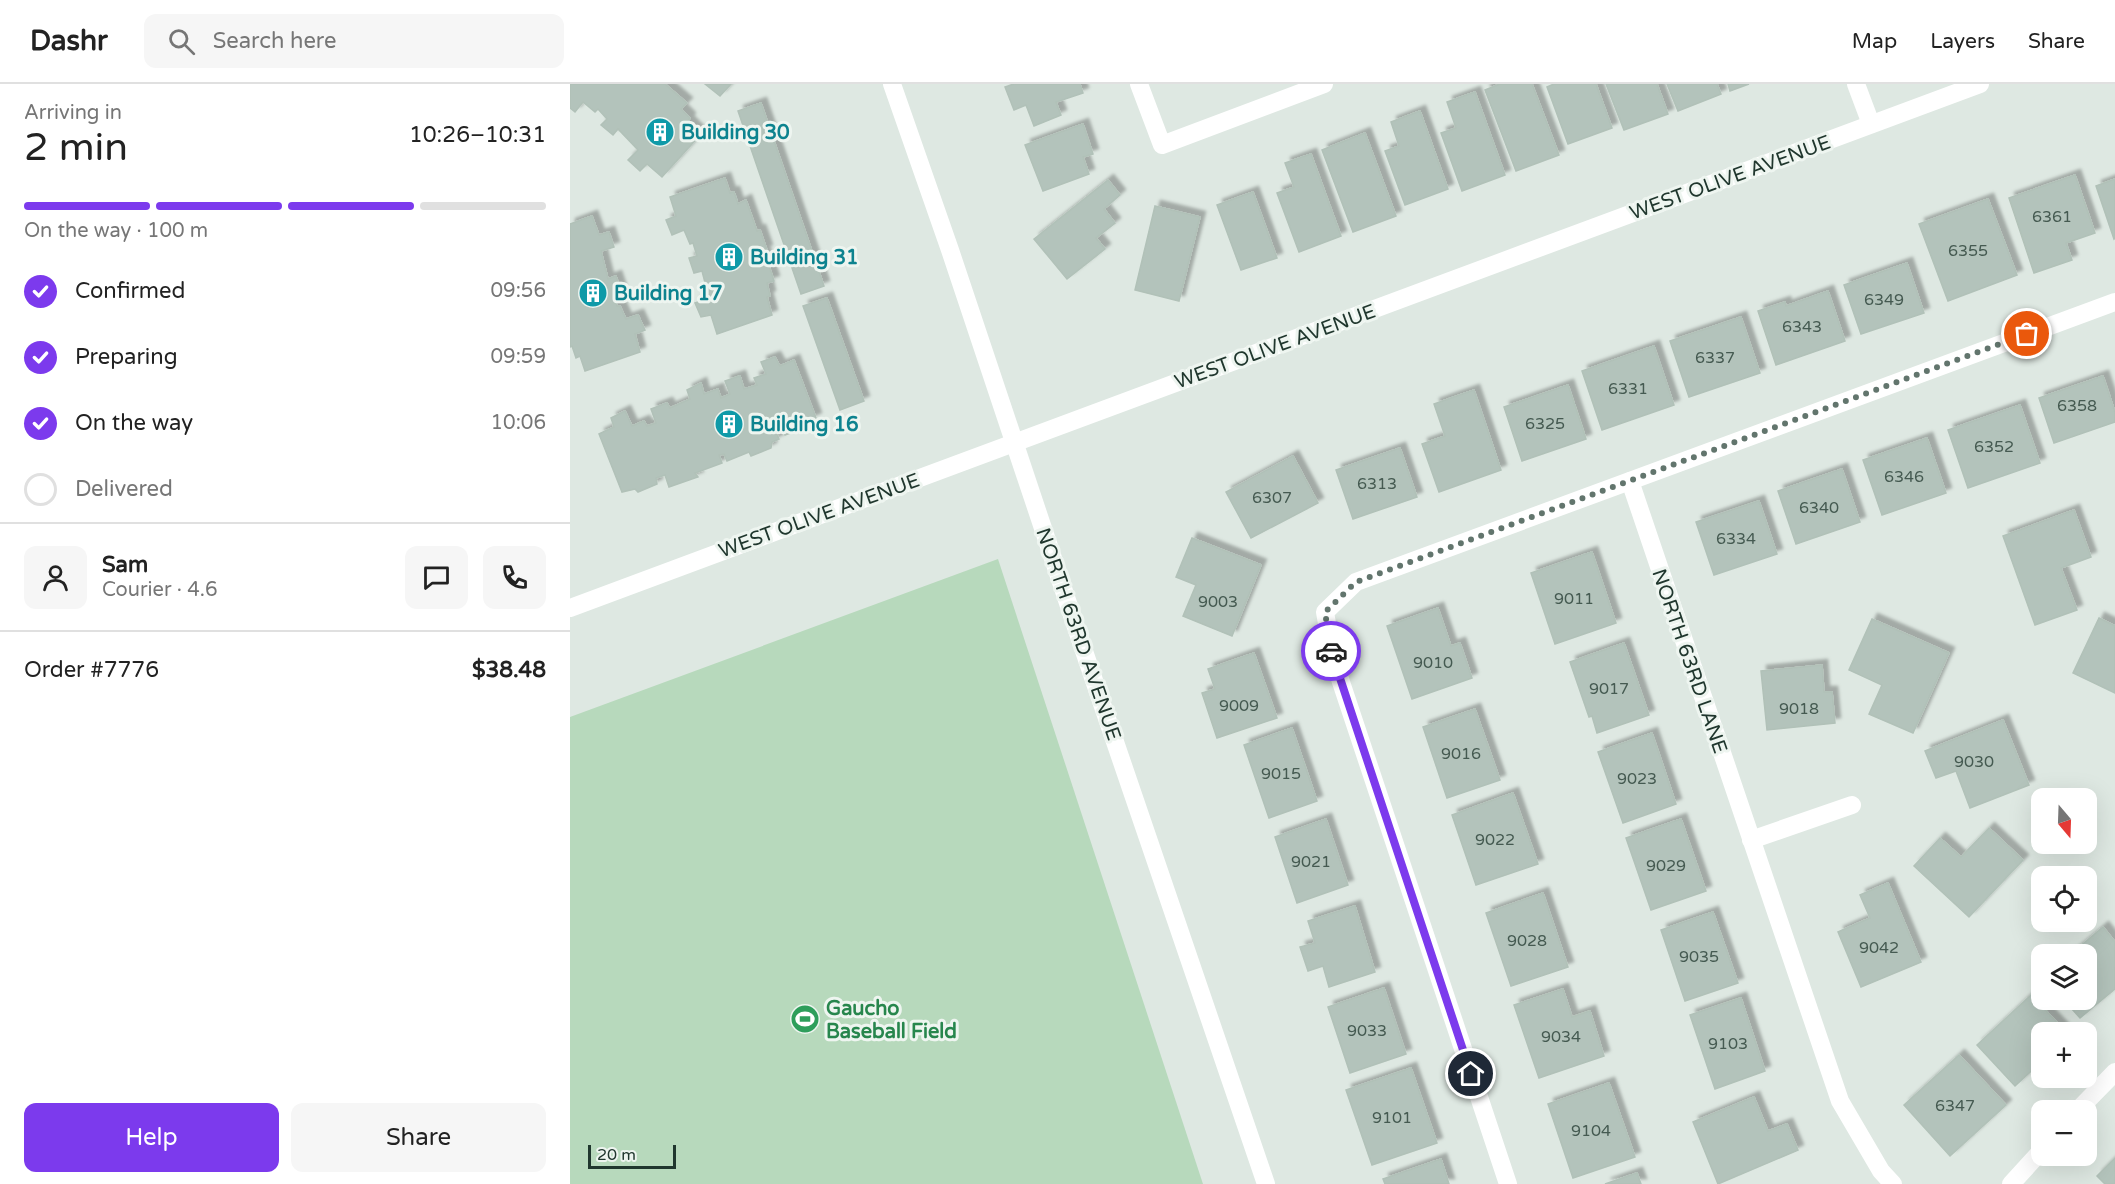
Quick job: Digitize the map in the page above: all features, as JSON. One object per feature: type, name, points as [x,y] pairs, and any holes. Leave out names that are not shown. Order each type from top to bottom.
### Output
[{"type":"street","name":"NORTH 63RD AVENUE","points":[[892,84],[1266,1184]]},
{"type":"street","points":[[1139,84],[1162,145],[1324,84]]},
{"type":"street","points":[[1856,84],[1871,124]]},
{"type":"street","name":"WEST OLIVE AVENUE","points":[[570,608],[1980,84]]},
{"type":"street","points":[[1508,1184],[1333,658],[1325,612],[1356,582],[2115,302]]},
{"type":"street","name":"NORTH 63RD LANE","points":[[1630,481],[1840,1101],[1881,1171],[1893,1184]]},
{"type":"street","points":[[1751,840],[1852,805]]},
{"type":"street","points":[[2088,1100],[2115,1072]]},
{"type":"street","points":[[2011,1184],[2031,1162]]},
{"type":"green space","name":"Gaucho Baseball Field","points":[[998,559],[1203,1184],[570,1184],[570,717]]},
{"type":"building","name":"Building 30","points":[[570,84],[665,84],[687,103],[681,109],[690,118],[688,121],[701,134],[662,177],[647,164],[640,171],[628,160],[638,150],[618,129],[613,135],[601,125],[607,119],[598,109],[595,112],[583,102],[575,112],[570,108]]},
{"type":"building","points":[[705,84],[731,84],[720,96]]},
{"type":"building","points":[[1014,84],[1080,84],[1083,93],[1056,102],[1061,115],[1034,126],[1026,105],[1014,110],[1005,87]]},
{"type":"building","points":[[1500,84],[1532,84],[1559,155],[1516,171],[1485,90]]},
{"type":"building","points":[[1554,84],[1596,84],[1612,128],[1568,144],[1547,87]]},
{"type":"building","points":[[1606,84],[1657,84],[1668,114],[1624,130]]},
{"type":"building","points":[[1667,84],[1717,84],[1721,94],[1678,111]]},
{"type":"building","points":[[1728,84],[1749,84],[1730,91]]},
{"type":"building","points":[[1475,92],[1505,175],[1462,191],[1441,133],[1456,128],[1447,102]]},
{"type":"building","points":[[761,103],[824,286],[801,294],[738,111]]},
{"type":"building","points":[[1420,111],[1448,189],[1405,205],[1385,151],[1399,146],[1391,122]]},
{"type":"building","points":[[1083,124],[1093,154],[1083,157],[1089,174],[1043,191],[1025,145]]},
{"type":"building","points":[[1365,133],[1396,216],[1353,232],[1322,150]]},
{"type":"building","points":[[1311,154],[1341,236],[1299,252],[1277,193],[1294,187],[1285,163]]},
{"type":"building","points":[[2075,175],[2095,233],[2066,243],[2072,260],[2034,273],[2009,198]]},
{"type":"building","name":"Building 31","points":[[725,178],[730,193],[734,192],[738,204],[746,200],[757,231],[760,230],[767,250],[764,251],[774,281],[767,283],[770,296],[767,297],[772,315],[717,334],[711,315],[701,317],[695,303],[709,298],[702,271],[694,273],[689,258],[697,256],[693,243],[690,244],[684,230],[672,235],[666,220],[676,216],[670,197]]},
{"type":"building","points":[[2115,179],[2115,238],[2114,239],[2096,186]]},
{"type":"building","points":[[1108,180],[1120,195],[1104,209],[1115,223],[1096,238],[1105,249],[1067,279],[1034,239]]},
{"type":"building","points":[[1253,192],[1277,258],[1241,270],[1217,205]]},
{"type":"building","points":[[1988,199],[2017,275],[1948,301],[1919,224]]},
{"type":"building","points":[[1155,206],[1200,217],[1179,301],[1135,290]]},
{"type":"building","name":"Building 17","points":[[592,216],[599,235],[609,232],[614,247],[601,251],[608,279],[616,276],[621,291],[613,294],[617,306],[620,306],[626,319],[638,315],[645,330],[635,334],[640,352],[585,371],[580,356],[576,358],[572,346],[570,347],[570,224]]},
{"type":"building","points":[[1907,263],[1924,313],[1861,334],[1844,285]]},
{"type":"building","points":[[1828,291],[1845,341],[1776,365],[1758,311],[1785,302],[1786,306]]},
{"type":"building","points":[[827,298],[864,401],[840,410],[803,306]]},
{"type":"building","points":[[1741,317],[1760,373],[1689,397],[1670,341]]},
{"type":"building","points":[[1654,346],[1674,405],[1602,430],[1582,371]]},
{"type":"building","name":"Building 16","points":[[775,357],[780,366],[794,360],[816,418],[806,422],[807,427],[785,435],[782,428],[776,432],[779,439],[772,442],[771,448],[751,456],[749,452],[727,461],[724,454],[719,455],[722,463],[695,473],[698,477],[669,487],[665,475],[656,478],[657,484],[638,492],[635,489],[622,492],[599,434],[614,427],[611,418],[625,411],[632,426],[644,421],[647,426],[656,423],[651,409],[667,403],[670,408],[690,399],[687,390],[701,383],[704,394],[718,389],[721,398],[730,394],[725,381],[740,376],[744,389],[757,385],[754,378],[766,374],[761,362]]},
{"type":"building","points":[[2103,376],[2115,412],[2115,422],[2054,443],[2039,398]]},
{"type":"building","points":[[1568,385],[1586,439],[1522,461],[1504,407]]},
{"type":"building","points":[[1474,390],[1501,470],[1439,492],[1422,444],[1445,436],[1434,404]]},
{"type":"building","points":[[2020,405],[2040,463],[1968,488],[1948,430]]},
{"type":"building","points":[[1927,438],[1946,493],[1882,515],[1863,460]]},
{"type":"building","points":[[1400,448],[1417,497],[1353,519],[1336,470]]},
{"type":"building","points":[[1293,456],[1318,503],[1251,538],[1226,492]]},
{"type":"building","points":[[1842,469],[1860,522],[1796,544],[1778,491]]},
{"type":"building","points":[[1759,501],[1777,554],[1714,575],[1696,522]]},
{"type":"building","points":[[2074,510],[2091,557],[2061,568],[2077,610],[2035,625],[2003,536]]},
{"type":"building","points":[[1192,538],[1261,565],[1232,636],[1183,616],[1196,585],[1176,577]]},
{"type":"building","points":[[1592,552],[1616,623],[1555,644],[1531,573]]},
{"type":"building","points":[[1438,608],[1451,646],[1460,643],[1472,678],[1412,699],[1387,626]]},
{"type":"building","points":[[2099,618],[2115,626],[2115,693],[2073,673]]},
{"type":"building","points":[[1872,619],[1949,653],[1913,733],[1869,714],[1882,685],[1849,670]]},
{"type":"building","points":[[1624,643],[1649,715],[1597,733],[1570,662]]},
{"type":"building","points":[[1254,653],[1277,718],[1217,738],[1202,693],[1215,689],[1208,669]]},
{"type":"building","points":[[1822,665],[1824,692],[1832,692],[1835,723],[1767,730],[1761,671]]},
{"type":"building","points":[[1475,709],[1500,780],[1447,798],[1423,727]]},
{"type":"building","points":[[2003,720],[2029,785],[1970,808],[1956,771],[1936,778],[1925,751]]},
{"type":"building","points":[[1292,728],[1317,801],[1269,818],[1244,745]]},
{"type":"building","points":[[1652,733],[1676,804],[1623,823],[1598,752]]},
{"type":"building","points":[[1513,793],[1538,864],[1476,885],[1452,815]]},
{"type":"building","points":[[1326,819],[1348,885],[1297,903],[1275,837]]},
{"type":"building","points":[[1681,819],[1706,891],[1651,910],[1626,838]]},
{"type":"building","points":[[1989,828],[2023,860],[1969,917],[1914,866],[1940,838],[1961,857]]},
{"type":"building","points":[[1888,883],[1921,962],[1861,987],[1838,932],[1870,918],[1860,895]]},
{"type":"building","points":[[1543,893],[1568,967],[1511,986],[1486,913]]},
{"type":"building","points":[[1355,906],[1375,972],[1329,987],[1323,966],[1308,971],[1300,947],[1315,943],[1308,921]]},
{"type":"building","points":[[1713,912],[1738,983],[1685,1001],[1661,930]]},
{"type":"building","points":[[2103,927],[2115,942],[2115,989],[2097,1004],[2097,944],[2083,944]]},
{"type":"building","points":[[1384,988],[1406,1054],[1350,1073],[1328,1007]]},
{"type":"building","points":[[1563,989],[1572,1017],[1590,1011],[1604,1056],[1539,1078],[1514,1005]]},
{"type":"building","points":[[2031,995],[2031,1010],[2045,1010],[2057,1022],[2031,1022],[2031,1071],[2015,1086],[1977,1045]]},
{"type":"building","points":[[1741,998],[1765,1071],[1715,1089],[1690,1015]]},
{"type":"building","points":[[2073,1010],[2090,1010],[2080,1018]]},
{"type":"building","points":[[1959,1055],[2006,1105],[1950,1156],[1904,1105]]},
{"type":"building","points":[[1411,1068],[1437,1143],[1372,1165],[1346,1090]]},
{"type":"building","points":[[1609,1083],[1635,1157],[1573,1178],[1548,1104]]},
{"type":"building","points":[[1754,1097],[1768,1131],[1787,1124],[1798,1150],[1718,1184],[1693,1122]]},
{"type":"building","points":[[2115,1158],[2115,1184],[2105,1184],[2097,1176]]},
{"type":"building","points":[[1441,1159],[1449,1184],[1385,1184],[1383,1179]]},
{"type":"building","points":[[1637,1173],[1641,1184],[1605,1184]]},
{"type":"way so far","points":[[1331,651],[1325,612],[1356,582],[2027,334]]},
{"type":"place","name":"Building 30","points":[[660,132]]},
{"type":"place","name":"Building 31","points":[[729,257]]},
{"type":"place","name":"Building 17","points":[[593,293]]},
{"type":"place","name":"Building 16","points":[[729,424]]},
{"type":"place","name":"Gaucho Baseball Field","points":[[805,1019]]},
{"type":"route","points":[[1331,651],[1471,1074]]}]
